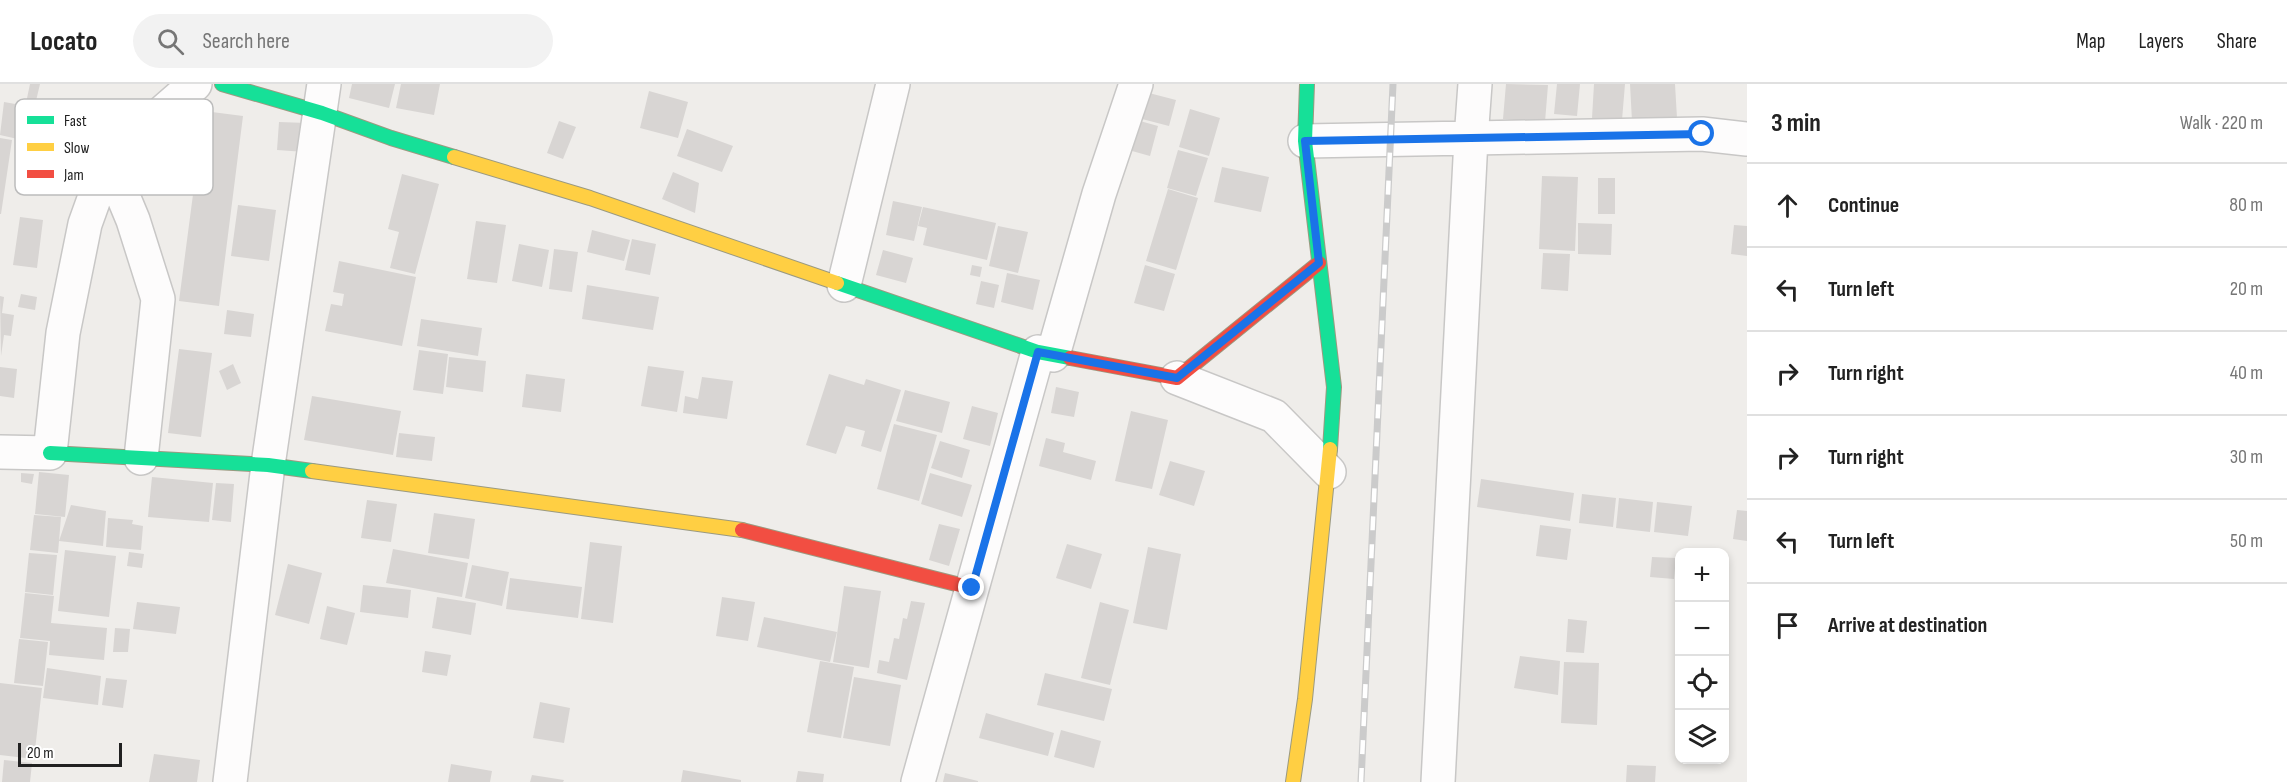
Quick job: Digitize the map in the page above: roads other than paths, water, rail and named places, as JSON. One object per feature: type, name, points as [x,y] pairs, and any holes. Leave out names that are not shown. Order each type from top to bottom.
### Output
[{"type":"street","points":[[178,99],[195,84]]},
{"type":"street","points":[[222,84],[323,98],[391,138],[590,198],[1046,354],[1177,378],[1274,416],[1329,472]]},
{"type":"street","points":[[844,285],[893,84]]},
{"type":"street","points":[[918,782],[972,588],[1046,354],[1136,84]]},
{"type":"street","points":[[1293,782],[1305,699],[1329,472],[1334,387],[1305,141],[1307,84]]},
{"type":"street","points":[[1438,782],[1475,84]]},
{"type":"street","points":[[230,782],[268,465],[323,98]]},
{"type":"street","points":[[1305,141],[1702,134],[1747,139]]},
{"type":"street","points":[[50,453],[63,333],[85,224],[95,195]]},
{"type":"street","points":[[123,195],[133,220],[158,299],[141,458]]},
{"type":"street","points":[[1177,378],[1319,263]]},
{"type":"street","points":[[0,452],[268,465],[733,528],[972,588]]},
{"type":"railway","points":[[1361,782],[1393,84]]}]
